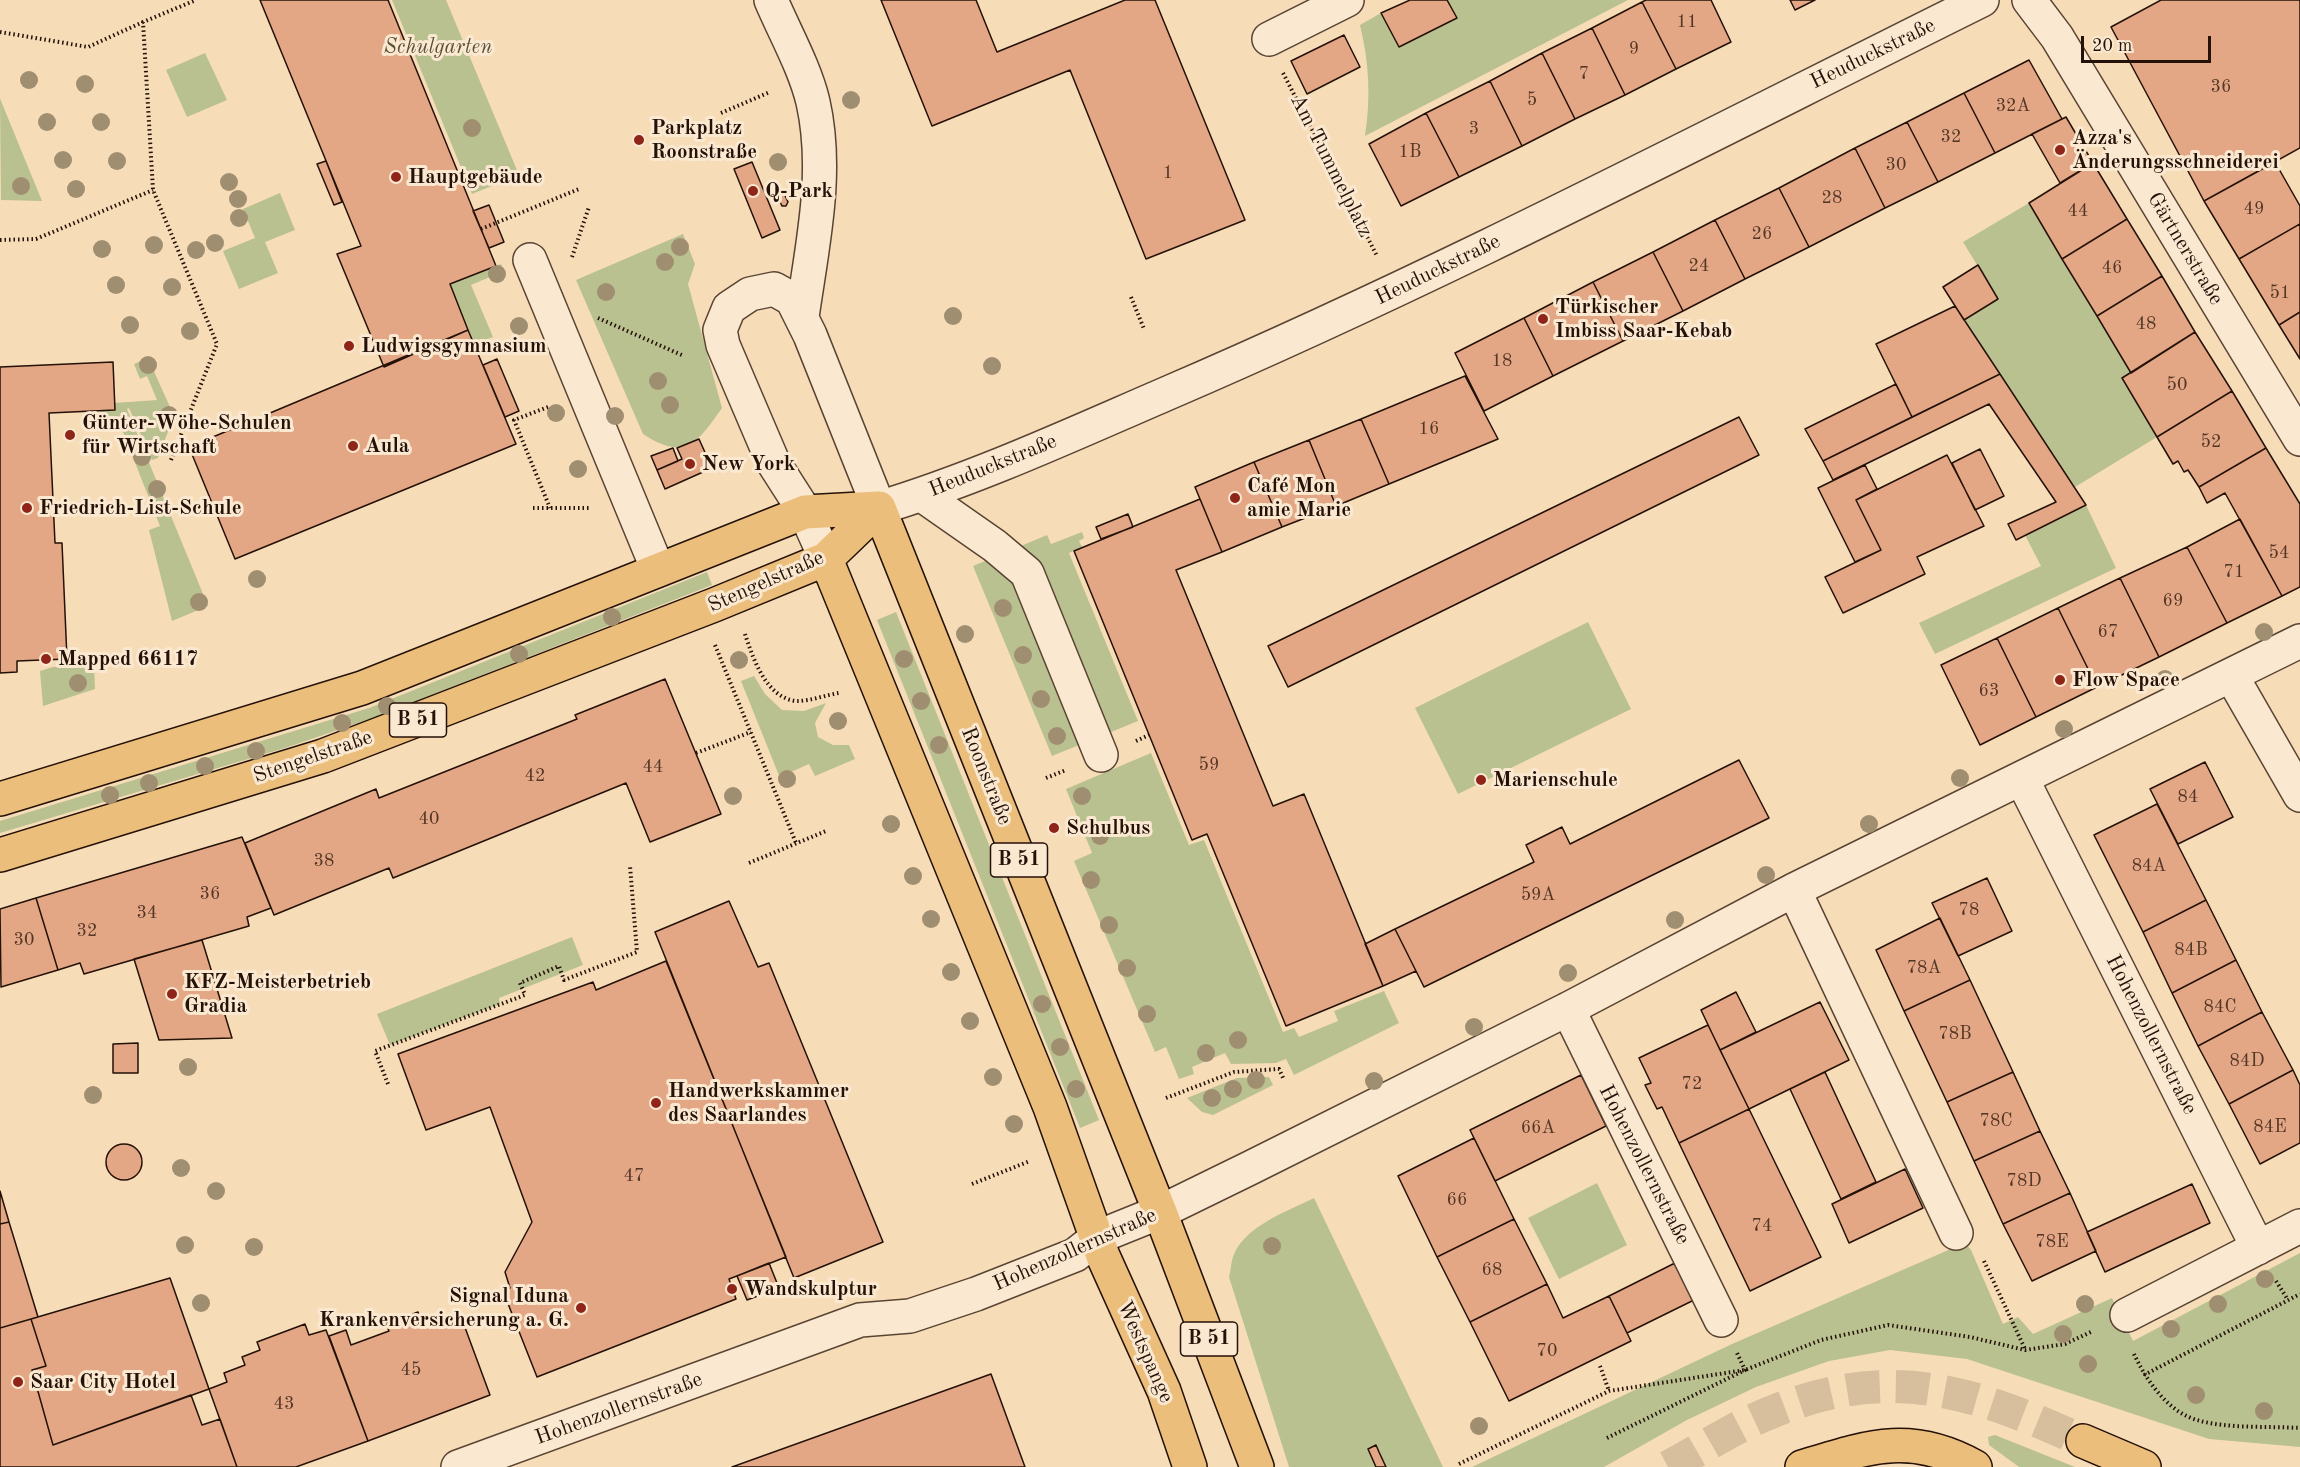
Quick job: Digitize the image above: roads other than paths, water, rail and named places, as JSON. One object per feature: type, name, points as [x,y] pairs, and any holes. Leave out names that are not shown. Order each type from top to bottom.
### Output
[{"type":"main road","name":"B 51","points":[[0,799],[362,688],[805,512],[879,508]]},
{"type":"main road","name":"Stengelstraße","points":[[0,855],[323,756],[826,559],[879,508]]},
{"type":"main road","name":"Roonstraße","points":[[879,508],[1160,1212]]},
{"type":"main road","name":"B 51","points":[[826,559],[1050,1107],[1098,1238]]},
{"type":"main road","name":"B 51","points":[[1160,1212],[1257,1467]]},
{"type":"main road","name":"Westspange","points":[[1098,1238],[1164,1391],[1190,1467]]},
{"type":"main road","points":[[2083,1441],[2144,1467]]},
{"type":"main road","points":[[1802,1467],[1871,1446],[1918,1446],[1955,1455],[1975,1467]]},
{"type":"street","points":[[771,0],[813,102],[819,155],[819,206],[802,317]]},
{"type":"street","points":[[1269,39],[1347,0]]},
{"type":"street","name":"Heuduckstraße","points":[[879,508],[922,495],[1138,406],[1395,292],[1982,0]]},
{"type":"street","name":"Gärtnerstraße","points":[[2029,0],[2057,37],[2300,439]]},
{"type":"street","points":[[530,260],[658,570]]},
{"type":"street","points":[[826,559],[805,512],[773,462],[728,361],[720,330],[729,308],[750,294],[774,289],[792,299],[802,317],[879,508]]},
{"type":"street","points":[[922,495],[995,546],[1027,573],[1101,755]]},
{"type":"street","name":"Hohenzollernstraße","points":[[458,1467],[860,1320],[910,1316],[976,1294],[1075,1255],[1098,1238],[1160,1212],[1568,1010],[1794,890],[2300,641]]},
{"type":"street","points":[[2231,675],[2300,795]]},
{"type":"street","name":"Hohenzollernstraße","points":[[2022,779],[2258,1248]]},
{"type":"street","points":[[1794,890],[1956,1233]]},
{"type":"street","name":"Hohenzollernstraße","points":[[1568,1010],[1721,1320]]},
{"type":"street","points":[[2122,1317],[2300,1226]]},
{"type":"tunnel","points":[[1668,1467],[1732,1431],[1772,1412],[1815,1397],[1855,1389],[1893,1386],[1930,1389],[1967,1397],[2005,1408],[2083,1441]]},
{"type":"place","name":"Parkplatz Roonstraße","points":[[639,140]]},
{"type":"place","name":"Azza's Änderungsschneiderei","points":[[2060,150]]},
{"type":"place","name":"Hauptgebäude","points":[[396,177]]},
{"type":"place","name":"Q-Park","points":[[753,191]]},
{"type":"place","name":"Türkischer Imbiss Saar-Kebab","points":[[1543,319]]},
{"type":"place","name":"Ludwigsgymnasium","points":[[349,346]]},
{"type":"place","name":"Günter-Wöhe-Schulen für Wirtschaft","points":[[70,435]]},
{"type":"place","name":"Aula","points":[[353,446]]},
{"type":"place","name":"New York","points":[[690,464]]},
{"type":"place","name":"Café Mon amie Marie","points":[[1235,498]]},
{"type":"place","name":"Friedrich-List-Schule","points":[[27,508]]},
{"type":"place","name":"Mapped 66117","points":[[46,659]]},
{"type":"place","name":"Flow Space","points":[[2060,680]]},
{"type":"place","name":"Marienschule","points":[[1481,780]]},
{"type":"place","name":"Schulbus","points":[[1054,828]]},
{"type":"place","name":"KFZ-Meisterbetrieb Gradia","points":[[172,994]]},
{"type":"place","name":"Handwerkskammer des Saarlandes","points":[[656,1103]]},
{"type":"place","name":"Wandskulptur","points":[[732,1289]]},
{"type":"place","name":"Signal Iduna Krankenversicherung a. G.","points":[[581,1308]]},
{"type":"place","name":"Saar City Hotel","points":[[18,1382]]},
{"type":"park label","name":"Schulgarten","points":[[438,47]]}]
